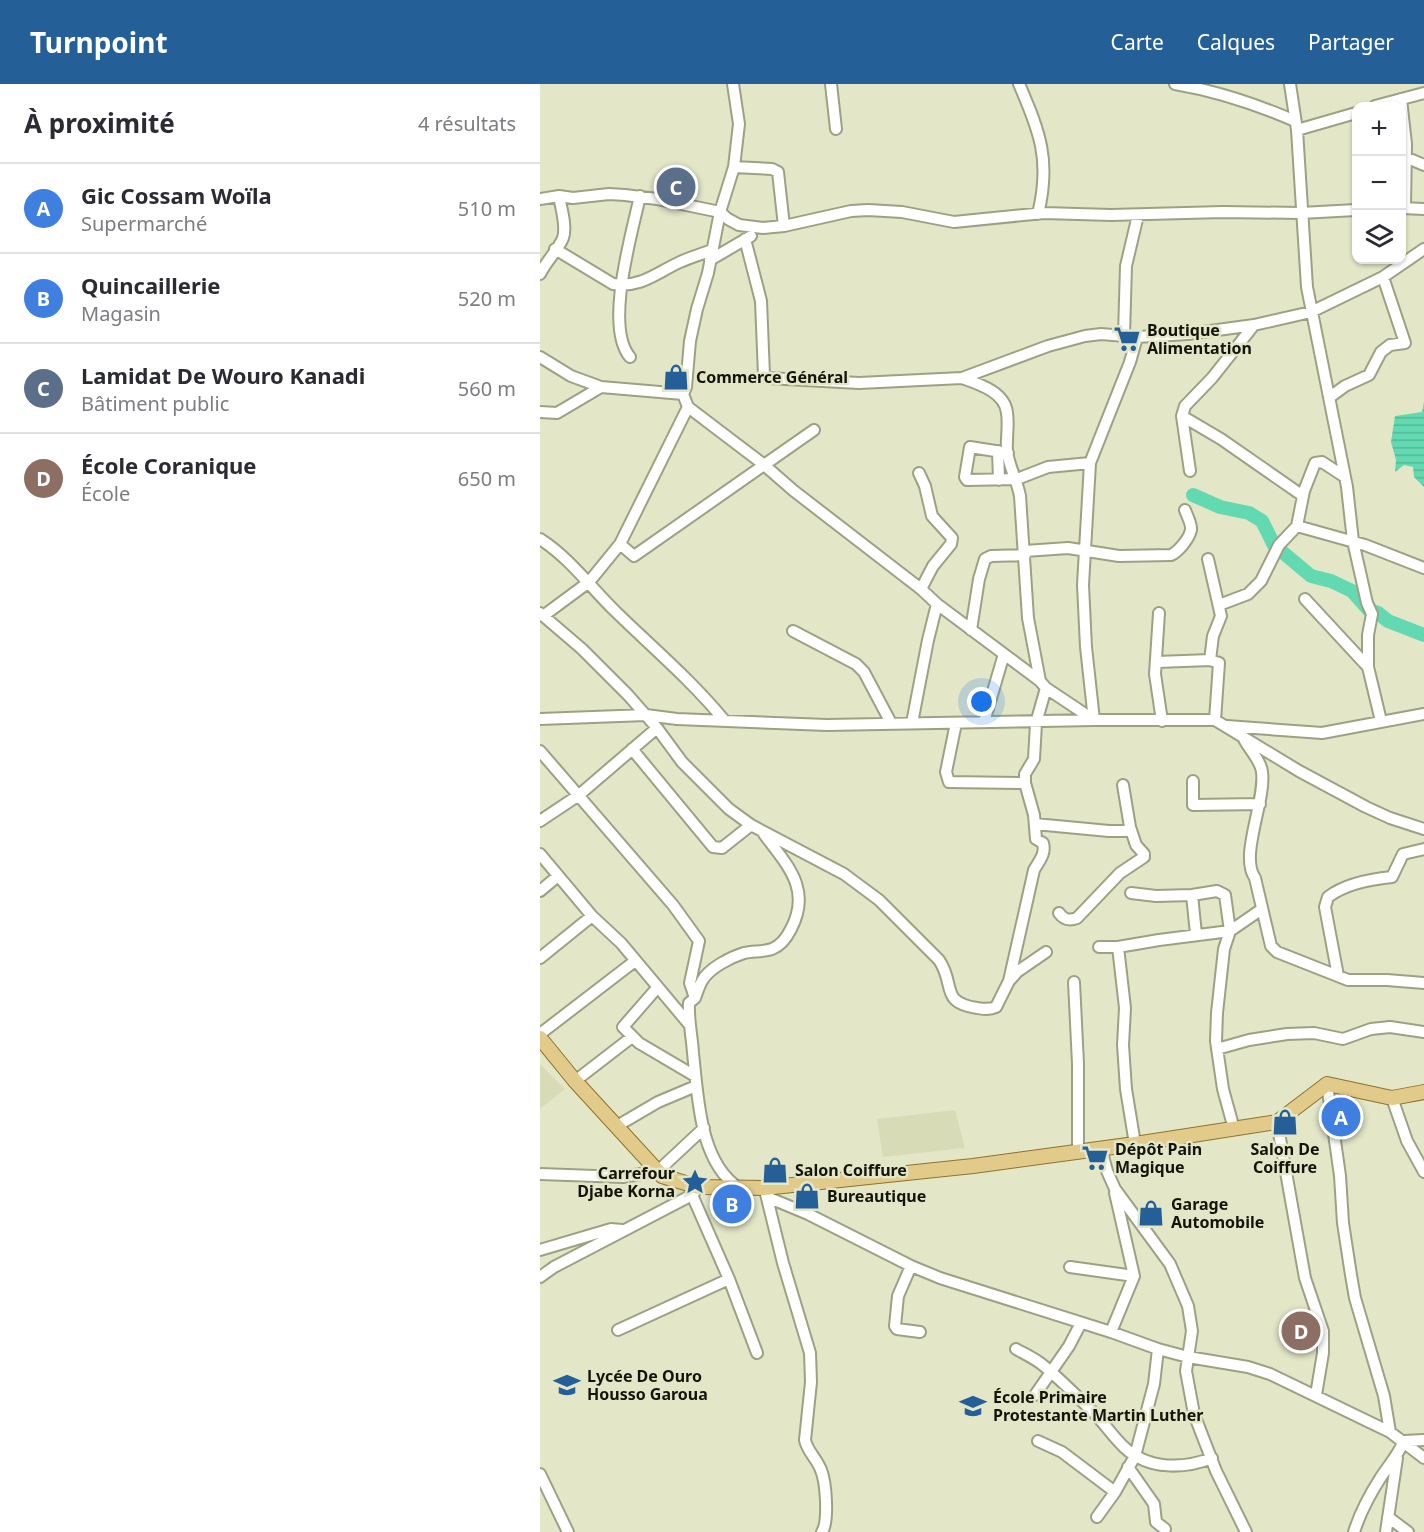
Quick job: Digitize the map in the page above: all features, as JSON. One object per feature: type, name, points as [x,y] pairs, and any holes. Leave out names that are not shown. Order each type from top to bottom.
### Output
[{"type":"main road","points":[[540,1036],[575,1081],[658,1172],[695,1191],[740,1188],[766,1193],[1101,1149],[1277,1122],[1327,1084],[1392,1098],[1424,1092]]},
{"type":"street","points":[[733,84],[739,124],[734,167],[720,212],[690,341],[686,387],[683,394],[688,407],[763,464],[836,525],[921,589],[970,630],[1094,720]]},
{"type":"street","points":[[831,84],[836,129]]},
{"type":"street","points":[[1020,84],[1038,126],[1041,142],[1043,187],[1038,214]]},
{"type":"street","points":[[1175,84],[1225,94],[1266,108],[1296,125],[1352,113]]},
{"type":"street","points":[[1290,84],[1296,125],[1301,213],[1311,312],[1345,477],[1353,541],[1367,603],[1372,614],[1368,635],[1368,667],[1381,721]]},
{"type":"street","points":[[1390,102],[1424,93]]},
{"type":"street","points":[[1401,99],[1405,156]]},
{"type":"street","points":[[1406,157],[1424,165]]},
{"type":"street","points":[[734,167],[772,169],[778,172],[784,226]]},
{"type":"street","points":[[540,199],[609,194],[640,196],[720,212],[739,225],[763,228],[784,226],[836,213],[860,210],[902,212],[954,222],[1038,214],[1138,215],[1182,212],[1301,213],[1352,210]]},
{"type":"street","points":[[540,274],[564,237],[559,196]]},
{"type":"street","points":[[630,357],[619,335],[618,315],[640,196]]},
{"type":"street","points":[[1406,207],[1424,209]]},
{"type":"street","points":[[1124,335],[1126,266],[1138,215]]},
{"type":"street","points":[[555,249],[613,284],[622,285],[641,283],[680,262],[711,255],[763,228]]},
{"type":"street","points":[[745,239],[761,301],[764,375],[768,378],[859,382],[962,378],[1069,339],[1094,335],[1137,337],[1188,334],[1254,325],[1311,312],[1383,277],[1424,249]]},
{"type":"street","points":[[1330,397],[1345,386],[1369,375],[1381,352],[1390,345],[1405,343],[1383,277]]},
{"type":"street","points":[[1190,471],[1182,416],[1185,406],[1212,378],[1254,325]]},
{"type":"street","points":[[1094,720],[1083,612],[1090,463],[1130,362],[1137,337]]},
{"type":"street","points":[[540,357],[571,376],[601,387],[683,394]]},
{"type":"street","points":[[962,378],[986,387],[1006,406],[999,480]]},
{"type":"street","points":[[540,412],[557,413],[601,387]]},
{"type":"street","points":[[688,407],[620,544],[589,582],[542,615],[582,649],[646,715],[682,762],[729,809],[755,827],[844,874],[879,900],[939,960],[944,967],[953,999],[962,1005],[992,1009],[996,1007],[1009,981],[1034,870],[1041,860],[1043,851],[1043,843],[1036,840],[1035,824],[1025,783],[1026,770],[1034,759],[1036,723],[1043,685],[1028,618],[1025,553],[1017,479],[1003,452]]},
{"type":"street","points":[[1182,416],[1221,439],[1303,496]]},
{"type":"street","points":[[620,544],[634,556],[814,430]]},
{"type":"street","points":[[1003,452],[970,447],[965,477],[968,480],[1017,479],[1048,467],[1090,463]]},
{"type":"street","points":[[1219,605],[1248,594],[1258,585],[1279,544],[1297,526],[1303,496],[1318,461],[1326,463],[1345,477]]},
{"type":"street","points":[[919,473],[925,486],[932,516],[952,538],[951,544],[933,567],[921,589]]},
{"type":"street","points":[[970,630],[985,558],[1068,548],[1119,556],[1171,555],[1178,551],[1191,529],[1185,510]]},
{"type":"street","points":[[1297,526],[1353,541],[1424,568]]},
{"type":"street","points":[[540,539],[563,556],[615,611],[700,690],[724,720]]},
{"type":"street","points":[[1208,559],[1221,616],[1213,636],[1210,660]]},
{"type":"street","points":[[1305,599],[1368,667]]},
{"type":"street","points":[[912,723],[937,604]]},
{"type":"street","points":[[1159,614],[1155,674],[1162,721]]},
{"type":"street","points":[[793,632],[848,660],[864,672],[891,723]]},
{"type":"street","points":[[984,722],[1004,654]]},
{"type":"street","points":[[1157,662],[1210,660],[1219,663],[1215,720]]},
{"type":"street","points":[[1227,726],[1322,733],[1424,714]]},
{"type":"street","points":[[540,718],[646,715],[677,719],[815,725],[1215,720],[1306,775],[1366,807],[1424,829]]},
{"type":"street","points":[[956,723],[946,772],[949,782],[1025,783]]},
{"type":"street","points":[[540,821],[579,795],[657,728]]},
{"type":"street","points":[[1242,737],[1263,773],[1250,872],[1255,878],[1271,946],[1338,976],[1358,981],[1387,980],[1424,983]]},
{"type":"street","points":[[632,749],[713,848],[722,848],[755,827]]},
{"type":"street","points":[[540,751],[673,905],[696,936],[699,948],[690,983],[695,998]]},
{"type":"street","points":[[1193,781],[1193,805],[1260,804]]},
{"type":"street","points":[[1059,913],[1068,920],[1077,918],[1120,873],[1144,857],[1131,831],[1123,785]]},
{"type":"street","points":[[1035,824],[1131,831]]},
{"type":"street","points":[[740,1188],[720,1172],[704,1128],[688,1023],[689,1003],[695,998],[702,981],[711,971],[742,954],[772,949],[779,945],[792,927],[799,896],[797,884],[793,874],[755,827]]},
{"type":"street","points":[[1338,976],[1325,907],[1328,897],[1346,888],[1377,878],[1392,877],[1403,854],[1424,849]]},
{"type":"street","points":[[540,854],[592,916],[621,943],[688,1023]]},
{"type":"street","points":[[540,891],[558,876]]},
{"type":"street","points":[[1131,893],[1149,896],[1222,892],[1225,895],[1230,931],[1224,949],[1218,1002],[1217,1049],[1223,1089],[1234,1129]]},
{"type":"street","points":[[1192,895],[1196,934]]},
{"type":"street","points":[[1099,947],[1118,947],[1196,934],[1230,931],[1262,909]]},
{"type":"street","points":[[540,958],[592,916]]},
{"type":"street","points":[[1118,947],[1125,997],[1123,1045],[1126,1089],[1135,1144]]},
{"type":"street","points":[[1009,981],[1017,972],[1046,952]]},
{"type":"street","points":[[540,1036],[635,961]]},
{"type":"street","points":[[1074,982],[1078,1064],[1078,1152]]},
{"type":"street","points":[[657,988],[624,1027],[639,1043],[696,1081]]},
{"type":"street","points":[[1217,1049],[1249,1040],[1287,1034],[1314,1033],[1342,1039],[1371,1029],[1390,1027],[1424,1032]]},
{"type":"street","points":[[575,1081],[632,1037]]},
{"type":"street","points":[[617,1126],[696,1081]]},
{"type":"street","points":[[1327,1084],[1340,1176],[1343,1223],[1355,1298],[1384,1396],[1390,1432]]},
{"type":"street","points":[[1392,1098],[1407,1141],[1424,1172]]},
{"type":"street","points":[[1277,1122],[1305,1278],[1323,1331],[1323,1353],[1316,1395]]},
{"type":"street","points":[[540,1174],[623,1177],[658,1172],[704,1128]]},
{"type":"street","points":[[1101,1149],[1107,1172],[1115,1189],[1175,1272],[1188,1306],[1191,1340],[1187,1382],[1194,1414],[1216,1471],[1246,1532]]},
{"type":"street","points":[[1111,1332],[1134,1276],[1115,1189]]},
{"type":"street","points":[[540,1277],[554,1267],[695,1191],[757,1353]]},
{"type":"street","points":[[766,1193],[911,1266],[971,1289],[1111,1332],[1158,1349],[1188,1357],[1248,1367],[1270,1374],[1390,1432],[1423,1455]]},
{"type":"street","points":[[766,1193],[783,1263],[810,1353],[811,1382],[805,1440],[824,1478],[826,1524],[822,1532]]},
{"type":"street","points":[[540,1250],[611,1229],[623,1230]]},
{"type":"street","points":[[911,1266],[898,1296],[895,1326],[897,1329],[920,1332]]},
{"type":"street","points":[[1070,1267],[1134,1276]]},
{"type":"street","points":[[618,1330],[729,1279]]},
{"type":"street","points":[[1035,1395],[1069,1346],[1081,1323]]},
{"type":"street","points":[[1016,1349],[1043,1365],[1135,1456],[1153,1463],[1177,1467],[1212,1458]]},
{"type":"street","points":[[1097,1517],[1115,1492],[1135,1456],[1154,1384],[1158,1349]]},
{"type":"street","points":[[1404,1441],[1424,1440]]},
{"type":"street","points":[[1038,1441],[1062,1452],[1115,1492]]},
{"type":"street","points":[[1354,1532],[1358,1519],[1381,1477],[1404,1441]]},
{"type":"street","points":[[1386,1532],[1397,1455]]},
{"type":"street","points":[[1128,1467],[1154,1504],[1156,1522],[1165,1529]]},
{"type":"street","points":[[540,1474],[568,1532]]},
{"type":"street","points":[[1388,1517],[1408,1532]]},
{"type":"shaded area","points":[[1424,402],[1424,487],[1414,477],[1413,467],[1404,465],[1395,472],[1396,460],[1391,442],[1395,416],[1422,412]]},
{"type":"shaded area","points":[[540,1064],[565,1089],[540,1109]]},
{"type":"shaded area","points":[[955,1110],[965,1148],[883,1157],[877,1119]]},
{"type":"shaded area","points":[[663,1179],[691,1186],[686,1198],[677,1205],[663,1198]]},
{"type":"waterway","points":[[1193,495],[1220,507],[1249,513],[1262,521],[1274,545],[1311,576],[1331,581],[1352,591],[1369,610],[1378,613],[1388,621],[1424,635]]},
{"type":"place","name":"Lamidat De Wouro Kanadi","points":[[676,187]]},
{"type":"place","name":"Boutique Alimentation","points":[[1127,339]]},
{"type":"place","name":"Commerce Général","points":[[676,377]]},
{"type":"place","name":"Gic Cossam Woïla","points":[[1341,1117]]},
{"type":"place","name":"Salon De Coiffure","points":[[1285,1122]]},
{"type":"place","name":"Dépôt Pain Magique","points":[[1095,1158]]},
{"type":"place","name":"Salon Coiffure","points":[[775,1170]]},
{"type":"place","name":"Carrefour Djabe Korna","points":[[695,1182]]},
{"type":"place","name":"Bureautique","points":[[807,1196]]},
{"type":"place","name":"Quincaillerie","points":[[732,1204]]},
{"type":"place","name":"Garage Automobile","points":[[1151,1213]]},
{"type":"place","name":"École Coranique","points":[[1301,1331]]},
{"type":"place","name":"Lycée De Ouro Housso Garoua","points":[[567,1385]]},
{"type":"place","name":"École Primaire Protestante Martin Luther","points":[[973,1406]]}]
